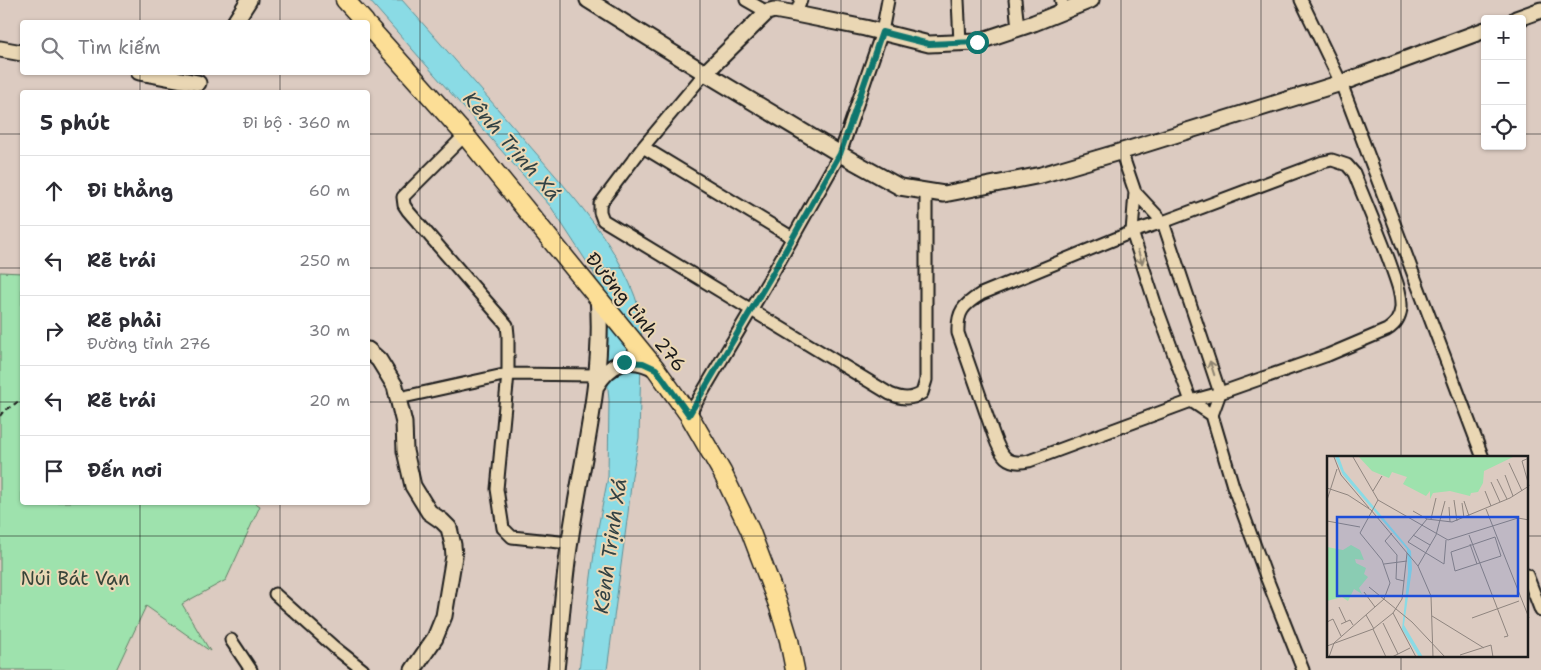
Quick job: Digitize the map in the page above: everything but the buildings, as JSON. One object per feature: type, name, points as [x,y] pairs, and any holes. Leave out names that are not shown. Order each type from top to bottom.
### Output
[{"type":"main road","points":[[236,20],[249,0]]},
{"type":"main road","points":[[345,0],[363,20]]},
{"type":"main road","points":[[588,0],[840,154],[900,187],[944,194],[1041,175],[1121,151],[1341,83],[1481,31]]},
{"type":"main road","points":[[705,73],[767,12],[774,10],[798,7],[929,44],[977,42],[1018,28],[1062,6],[1086,1]]},
{"type":"main road","points":[[1526,15],[1541,10]]},
{"type":"main road","name":"Đường tỉnh 276","points":[[370,28],[465,135],[656,369],[689,415],[722,472],[750,530],[789,640],[794,670]]},
{"type":"main road","points":[[0,49],[20,53]]},
{"type":"main road","points":[[157,75],[199,82]]},
{"type":"main road","points":[[556,670],[569,543],[596,381],[600,334],[598,297]]},
{"type":"main road","points":[[370,352],[379,360],[395,386],[399,398],[404,423],[405,451],[413,486],[429,512],[449,528],[453,545],[454,556],[444,616],[435,638],[413,670]]},
{"type":"main road","points":[[596,381],[620,362],[643,363],[656,369]]},
{"type":"street","points":[[746,0],[767,12]]},
{"type":"street","points":[[689,415],[840,154],[882,32],[888,0]]},
{"type":"street","points":[[958,0],[960,43]]},
{"type":"street","points":[[1015,0],[1018,28]]},
{"type":"street","points":[[1301,0],[1341,83],[1482,456]]},
{"type":"street","points":[[705,73],[643,147],[600,204],[600,212],[604,220],[890,394],[901,398],[913,398],[922,393],[926,380],[926,191]]},
{"type":"street","points":[[465,135],[403,197],[404,205],[507,325],[508,374],[497,489],[503,528],[512,537],[569,543]]},
{"type":"street","points":[[643,147],[793,238]]},
{"type":"street","points":[[1121,151],[1135,192],[1132,232],[1155,302],[1191,401],[1212,414]]},
{"type":"street","points":[[1339,161],[1347,165],[1354,172],[1399,287],[1401,310],[1398,318],[1393,326],[1387,330],[1328,355],[1220,393],[1191,401],[1028,462],[1020,463],[1008,460],[1000,452],[958,333],[960,312],[981,294],[1132,232],[1163,222],[1323,162],[1339,161]]},
{"type":"street","points":[[1135,192],[1163,222],[1220,393],[1212,414],[1233,486],[1303,670]]},
{"type":"street","points":[[399,398],[508,374],[596,381]]},
{"type":"street","points":[[1528,578],[1541,611]]},
{"type":"street","points":[[275,594],[334,647],[363,670]]},
{"type":"street","points":[[231,640],[251,670]]},
{"type":"path","points":[[0,416],[20,400]]},
{"type":"green space","name":"Núi Bát Vạn","points":[[0,272],[20,273],[20,505],[260,506],[226,580],[182,604],[210,651],[146,606],[116,670],[0,670]]},
{"type":"water","name":"Kênh Trịnh Xá","points":[[369,0],[402,0],[577,201],[610,247],[624,271],[635,296],[642,322],[639,438],[632,476],[607,670],[579,670],[596,538],[608,477],[609,400],[602,320],[594,273],[551,207]]},
{"type":"route","points":[[624,362],[643,363],[656,369],[689,415],[770,278],[840,154],[882,32],[929,44],[977,42]]}]
